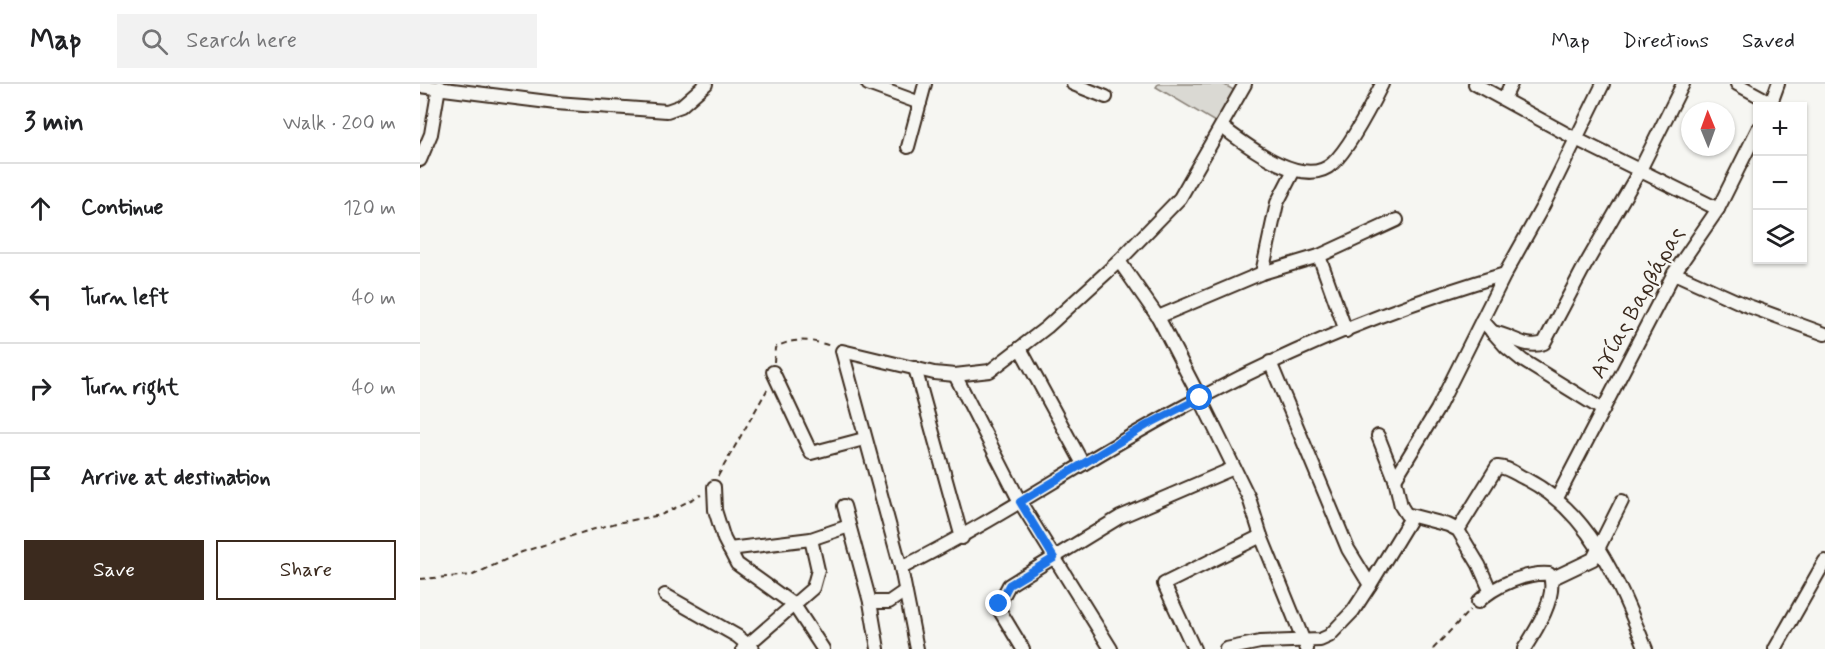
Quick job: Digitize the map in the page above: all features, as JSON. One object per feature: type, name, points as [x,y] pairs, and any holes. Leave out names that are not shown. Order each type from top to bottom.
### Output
[{"type":"street","points":[[420,86],[506,90],[556,103],[666,111],[681,106],[706,84]]},
{"type":"street","points":[[868,84],[920,103]]},
{"type":"street","points":[[908,147],[926,84]]},
{"type":"street","points":[[1072,84],[1106,97]]},
{"type":"street","points":[[917,649],[901,568],[864,439],[842,351],[955,375],[990,371],[1047,327],[1119,261],[1180,198],[1245,84]]},
{"type":"street","points":[[1222,126],[1252,151],[1294,170],[1312,172],[1333,164],[1366,114],[1382,84]]},
{"type":"street","points":[[1475,84],[1576,139],[1718,208]]},
{"type":"street","points":[[1504,99],[1511,84]]},
{"type":"street","points":[[1395,479],[1437,410],[1504,274],[1603,84]]},
{"type":"street","points":[[1492,332],[1506,334],[1524,344],[1534,346],[1544,343],[1640,170],[1683,84]]},
{"type":"street","points":[[1737,84],[1766,102]]},
{"type":"street","points":[[1772,102],[1779,84]]},
{"type":"street","points":[[420,160],[431,134],[439,87]]},
{"type":"street","name":"Αγίας Βαρβάρας","points":[[1557,498],[1674,273],[1718,208],[1753,139]]},
{"type":"street","points":[[1262,273],[1278,203],[1294,170]]},
{"type":"street","points":[[1158,317],[1262,273],[1319,256],[1397,220]]},
{"type":"street","points":[[1319,256],[1346,331]]},
{"type":"street","points":[[1119,261],[1158,317],[1249,498],[1261,536],[1306,645]]},
{"type":"street","points":[[1674,273],[1743,304],[1825,334]]},
{"type":"street","points":[[901,568],[962,538],[1147,425],[1270,362],[1346,331],[1504,274]]},
{"type":"street","points":[[1482,320],[1506,348],[1545,376],[1603,410]]},
{"type":"street","points":[[1020,348],[1083,464]]},
{"type":"street","points":[[1270,362],[1348,549],[1370,585]]},
{"type":"street","points":[[915,368],[962,538]]},
{"type":"street","points":[[773,372],[811,453],[864,439]]},
{"type":"street","points":[[955,375],[1020,502],[1111,649]]},
{"type":"street","points":[[1378,436],[1395,479],[1401,506],[1412,516],[1448,525],[1458,530],[1479,565],[1490,590]]},
{"type":"street","points":[[1458,530],[1497,467],[1537,485],[1557,498],[1581,522],[1599,548],[1646,649]]},
{"type":"street","points":[[1023,649],[1000,611],[999,604],[1009,585],[1120,517],[1234,468]]},
{"type":"street","points":[[714,487],[715,510],[737,564],[747,574],[794,605],[824,649]]},
{"type":"street","points":[[1551,579],[1593,559],[1622,501]]},
{"type":"street","points":[[844,506],[870,602],[878,649]]},
{"type":"street","points":[[1226,649],[1260,642],[1306,645],[1329,636],[1353,611],[1412,516]]},
{"type":"street","points":[[729,549],[811,539],[849,526]]},
{"type":"street","points":[[1194,649],[1164,584],[1261,536]]},
{"type":"street","points":[[665,596],[749,647],[810,592],[817,582],[818,570],[811,539]]},
{"type":"street","points":[[1775,649],[1825,564]]},
{"type":"street","points":[[1478,602],[1490,590],[1539,573],[1549,574],[1550,597],[1524,649]]},
{"type":"street","points":[[870,602],[889,602],[905,591]]},
{"type":"path","points":[[420,579],[473,574],[522,552],[616,523],[661,515],[691,502],[714,487],[725,460],[771,385],[775,348],[782,343],[804,340],[842,351]]},
{"type":"path","points":[[1433,649],[1478,602]]},
{"type":"shaded area","points":[[1158,84],[1223,84],[1239,93],[1220,125],[1156,87]]},
{"type":"route","points":[[999,604],[1009,585],[1054,558],[1020,502],[1147,425],[1200,398]]}]
